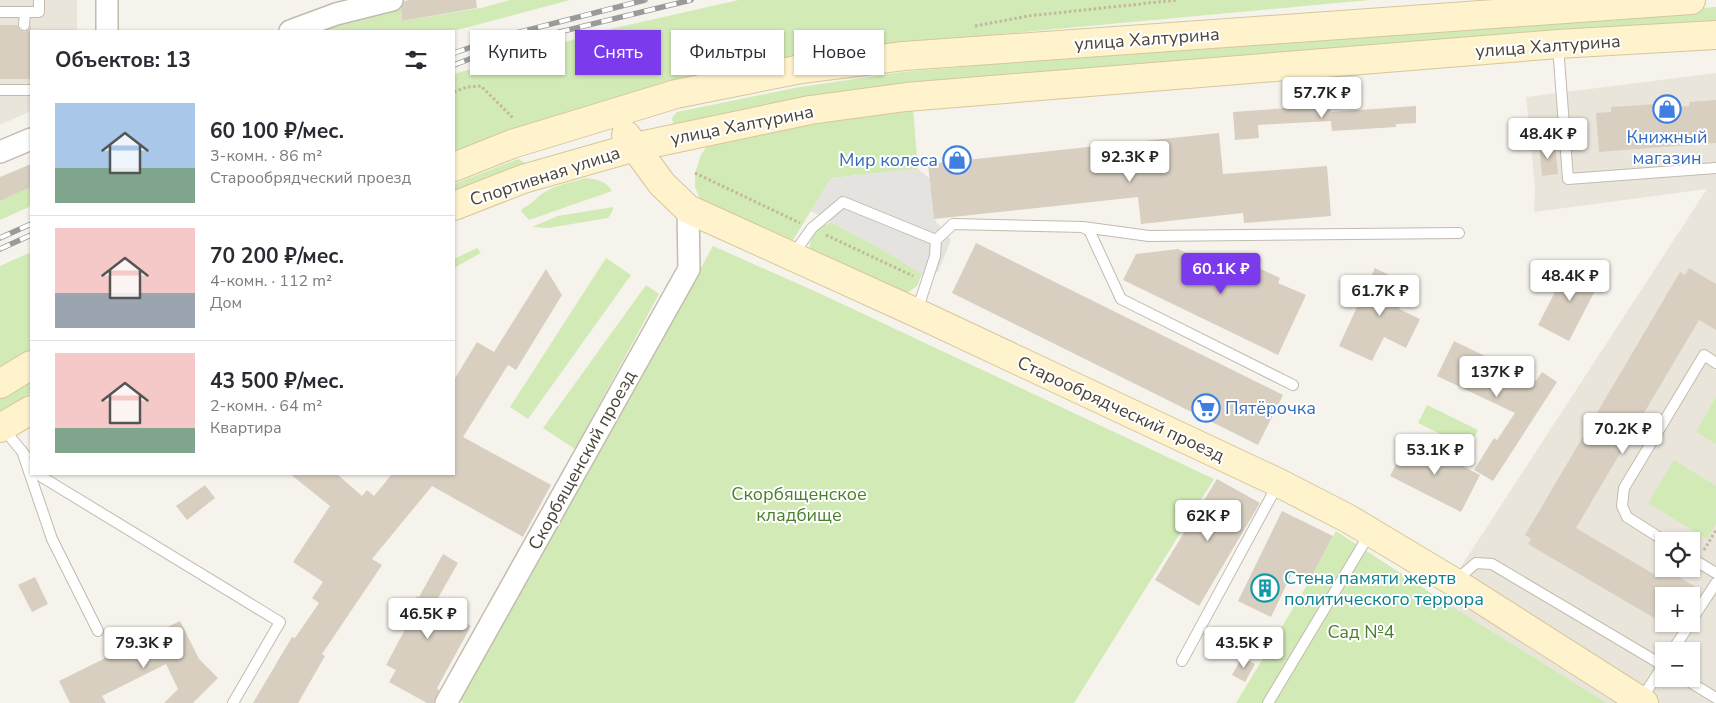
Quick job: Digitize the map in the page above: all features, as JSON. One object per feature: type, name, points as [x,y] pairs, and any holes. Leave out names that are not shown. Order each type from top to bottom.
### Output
[{"type":"main road","name":"улица Халтурина","points":[[610,114],[676,94],[792,71],[904,56],[1691,0]]},
{"type":"main road","name":"улица Халтурина","points":[[636,147],[810,110],[906,97],[1558,44],[1716,35]]},
{"type":"main road","name":"Старообрядческий проезд","points":[[610,114],[662,184],[688,209],[917,312],[1279,483],[1371,532],[1454,582],[1642,702]]},
{"type":"main road","name":"Спортивная улица","points":[[455,167],[512,144],[610,114]]},
{"type":"main road","name":"Спортивная улица","points":[[455,206],[523,179],[636,147]]},
{"type":"main road","points":[[0,384],[30,365]]},
{"type":"main road","points":[[2,427],[30,411]]},
{"type":"street","points":[[107,30],[108,0]]},
{"type":"street","points":[[293,30],[336,14],[392,0]]},
{"type":"street","points":[[0,152],[30,139]]},
{"type":"street","name":"Скорбященский проезд","points":[[446,703],[689,269],[688,209]]},
{"type":"lane","points":[[0,12],[39,12],[39,0]]},
{"type":"lane","points":[[24,25],[25,12]]},
{"type":"lane","points":[[1558,44],[1568,179],[1716,168]]},
{"type":"lane","points":[[0,90],[30,90]]},
{"type":"lane","points":[[792,257],[812,228],[843,202],[936,240]]},
{"type":"lane","points":[[917,312],[935,256],[936,240],[953,224],[1083,227],[1149,236],[1460,233]]},
{"type":"lane","points":[[1083,227],[1089,230],[1122,299],[1293,385]]},
{"type":"lane","points":[[1655,535],[1626,517],[1622,506],[1624,488],[1704,355],[1716,363]]},
{"type":"lane","points":[[2,427],[30,462]]},
{"type":"lane","points":[[22,451],[30,474]]},
{"type":"lane","points":[[30,475],[52,539],[98,630]]},
{"type":"lane","points":[[40,475],[280,622],[233,703]]},
{"type":"lane","points":[[1182,661],[1279,483]]},
{"type":"lane","points":[[1268,703],[1371,532]]},
{"type":"lane","points":[[1454,582],[1476,564],[1492,564],[1655,660]]},
{"type":"lane","points":[[1700,564],[1716,573]]},
{"type":"lane","points":[[1700,607],[1716,583]]},
{"type":"lane","points":[[1642,702],[1655,679]]},
{"type":"lane","points":[[1697,687],[1716,698]]},
{"type":"path","points":[[969,27],[1028,16],[1177,0]]},
{"type":"path","points":[[455,92],[467,87],[481,86],[519,123]]},
{"type":"path","points":[[1700,552],[1716,530]]},
{"type":"shaded area","points":[[0,0],[77,0],[77,30],[30,30],[30,111],[0,125]]},
{"type":"shaded area","points":[[1716,73],[1716,703],[1607,703],[1440,599],[1707,189],[1534,212],[1535,187],[1526,97]]},
{"type":"shaded area","points":[[918,169],[930,179],[934,219],[951,240],[938,272],[922,274],[883,250],[811,211],[831,178]]},
{"type":"green space","points":[[510,0],[570,0],[455,31],[308,30],[400,2],[402,21],[481,8]]},
{"type":"green space","points":[[739,0],[1370,0],[884,45],[884,30],[794,30],[794,56],[784,59],[784,30],[671,30],[671,75],[708,75],[662,85],[455,158],[455,74],[470,69],[470,75],[565,75],[565,42],[575,39],[575,75],[661,75],[661,30],[607,30]]},
{"type":"green space","points":[[1716,7],[1716,25],[679,126],[673,124],[672,118],[677,112],[800,87],[902,72],[1504,22]]},
{"type":"green space","points":[[913,108],[918,169],[831,178],[790,245],[701,201],[695,187],[695,173],[701,155],[708,145],[726,136]]},
{"type":"green space","points":[[518,159],[524,162],[526,169],[455,201],[455,184]]},
{"type":"green space","points":[[586,178],[604,183],[612,191],[529,220],[521,211],[548,190]]},
{"type":"green space","points":[[30,187],[30,206],[0,220],[0,201]]},
{"type":"green space","points":[[613,207],[608,218],[548,228],[532,227],[558,216]]},
{"type":"green space","points":[[831,222],[922,274],[917,286],[903,296],[811,255],[811,239],[817,231]]},
{"type":"green space","name":"Скорбященское кладбище","points":[[713,246],[821,294],[1214,479],[1074,703],[464,703],[460,701]]},
{"type":"green space","points":[[477,248],[481,253],[455,267],[455,259]]},
{"type":"green space","points":[[30,252],[30,353],[0,368],[0,266]]},
{"type":"green space","points":[[606,258],[631,275],[528,419],[510,407]]},
{"type":"green space","points":[[646,285],[659,294],[575,449],[543,428]]},
{"type":"green space","points":[[30,379],[30,394],[23,398],[19,405],[0,418],[0,397]]},
{"type":"green space","points":[[1716,397],[1716,444],[1696,432]]},
{"type":"green space","points":[[1427,405],[1478,430],[1469,448],[1418,423]]},
{"type":"green space","points":[[1674,460],[1716,486],[1716,524],[1707,539],[1700,535],[1700,532],[1696,532],[1648,503]]},
{"type":"green space","name":"Сад №4","points":[[1336,531],[1440,599],[1607,703],[1236,703],[1310,580]]},
{"type":"building","points":[[476,0],[477,8],[402,21],[401,9],[404,1]]},
{"type":"building","points":[[0,25],[17,25],[24,32],[31,25],[30,79],[0,79]]},
{"type":"building","points":[[1716,100],[1716,143],[1599,152],[1596,113],[1611,112],[1611,107],[1656,104],[1656,109],[1689,106],[1689,102]]},
{"type":"building","points":[[1330,105],[1331,117],[1331,112],[1416,106],[1416,123],[1396,124],[1396,127],[1332,131],[1331,121],[1258,125],[1259,138],[1235,140],[1233,112]]},
{"type":"building","points":[[1219,133],[1223,174],[1327,166],[1331,216],[1244,223],[1243,213],[1141,224],[1138,197],[934,219],[928,164]]},
{"type":"building","points":[[1555,144],[1558,174],[1542,176],[1539,145]]},
{"type":"building","points":[[30,164],[30,187],[0,201],[0,177]]},
{"type":"building","points":[[976,243],[1283,395],[1258,445],[952,293]]},
{"type":"building","points":[[1178,249],[1244,280],[1252,265],[1280,278],[1278,283],[1306,295],[1278,355],[1123,280],[1136,254]]},
{"type":"building","points":[[1570,263],[1601,279],[1569,341],[1538,325]]},
{"type":"building","points":[[1375,268],[1411,286],[1399,309],[1420,319],[1406,348],[1384,337],[1372,361],[1339,346]]},
{"type":"building","points":[[1689,268],[1716,284],[1716,330],[1699,320],[1576,528],[1655,575],[1655,577],[1679,577],[1694,586],[1655,587],[1655,619],[1528,544],[1531,539],[1525,535],[1680,272],[1685,275]]},
{"type":"building","points":[[546,269],[562,295],[516,370],[508,365],[463,437],[551,485],[523,537],[432,486],[372,559],[382,565],[322,654],[325,656],[298,703],[253,703],[292,637],[295,638],[319,603],[312,598],[323,582],[293,562],[330,506],[291,475],[338,475],[362,496],[367,490],[374,496],[391,475],[455,475],[455,378],[477,342],[494,352]]},
{"type":"building","points":[[1454,341],[1536,381],[1542,372],[1557,382],[1493,481],[1474,470],[1494,438],[1497,440],[1515,413],[1437,376]]},
{"type":"building","points":[[1409,439],[1480,475],[1461,512],[1390,476]]},
{"type":"building","points":[[1217,479],[1260,503],[1199,606],[1155,580]]},
{"type":"building","points":[[205,485],[215,498],[187,520],[176,506]]},
{"type":"building","points":[[1282,511],[1333,536],[1310,580],[1293,571],[1271,617],[1238,601]]},
{"type":"building","points":[[443,554],[458,563],[434,605],[471,626],[437,688],[439,690],[434,703],[427,703],[389,682],[396,670],[386,665],[409,622],[404,619],[417,596],[419,597]]},
{"type":"building","points":[[35,577],[48,604],[32,612],[18,585]]},
{"type":"building","points":[[180,621],[199,659],[218,678],[193,703],[164,703],[178,689],[166,664],[102,696],[106,703],[70,703],[59,681]]},
{"type":"building","points":[[1242,657],[1255,664],[1245,682],[1232,675]]},
{"type":"railway","points":[[455,53],[504,36],[645,0]]},
{"type":"railway","points":[[455,65],[506,45],[691,0]]},
{"type":"railway","points":[[0,238],[30,224]]},
{"type":"railway","points":[[0,249],[30,235]]},
{"type":"place","name":"Книжный магазин","points":[[1667,109]]},
{"type":"place","name":"Мир колеса","points":[[957,160]]},
{"type":"place","name":"Пятёрочка","points":[[1206,408]]},
{"type":"place","name":"Стена памяти жертв политического террора","points":[[1265,588]]}]
